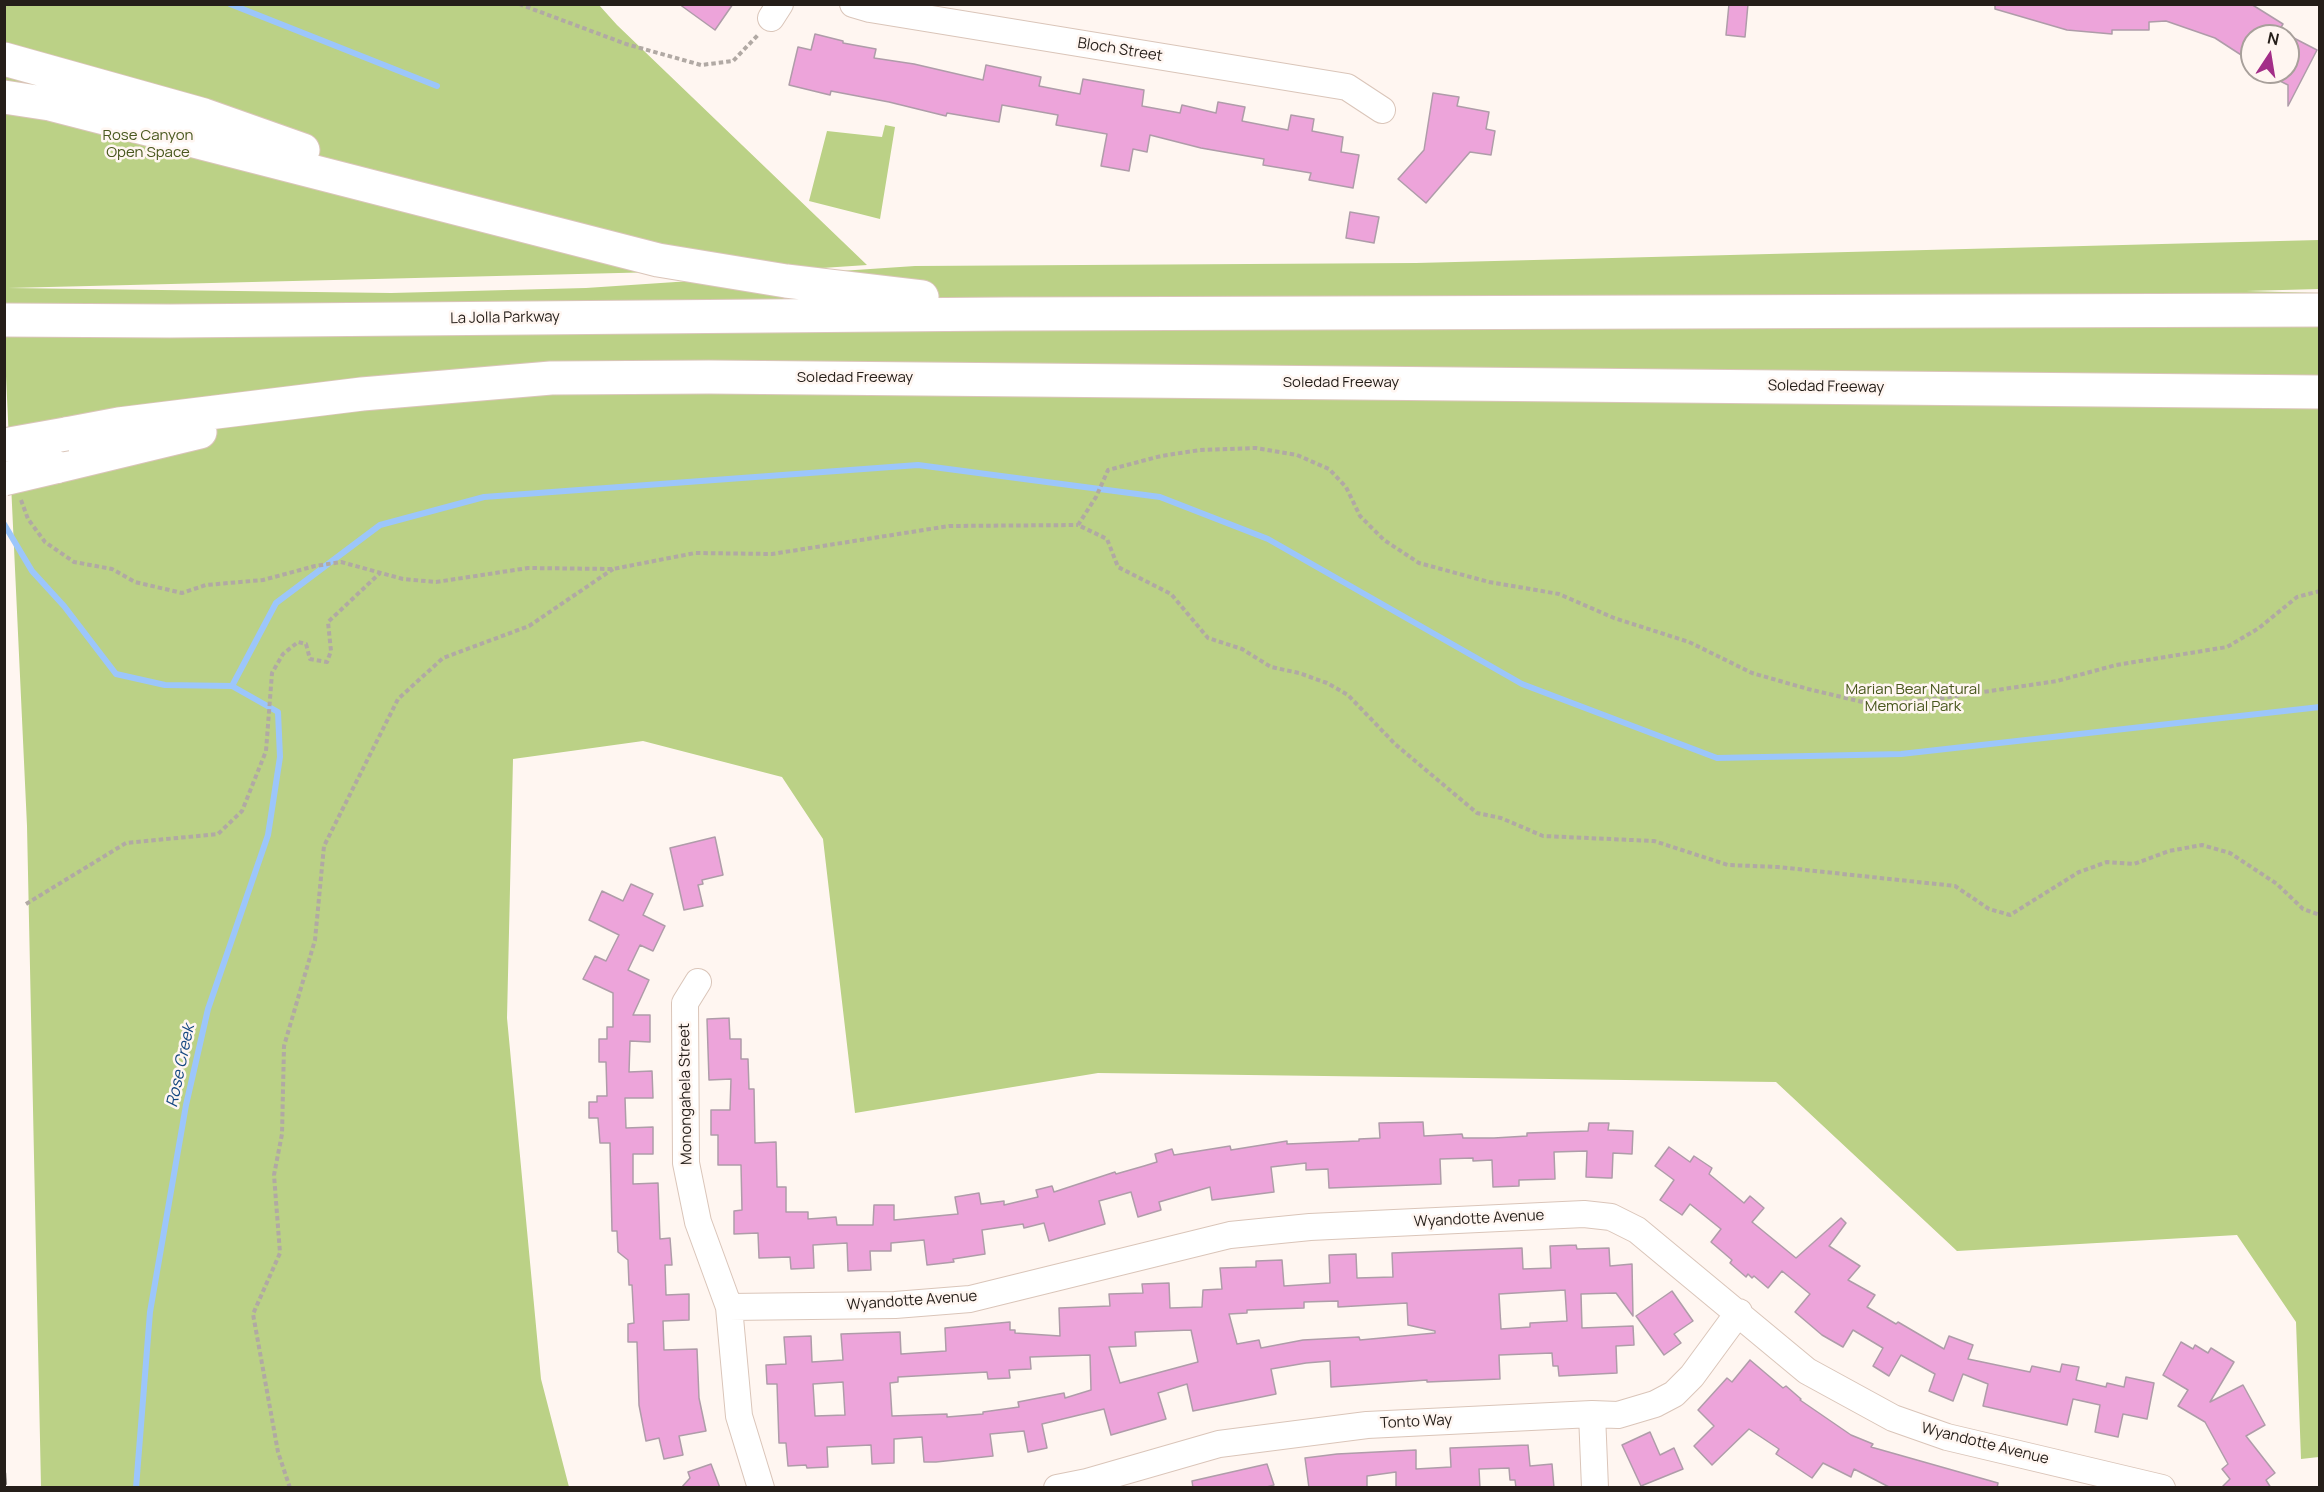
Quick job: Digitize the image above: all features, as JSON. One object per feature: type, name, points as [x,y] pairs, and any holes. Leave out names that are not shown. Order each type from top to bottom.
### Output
[{"type":"highway","points":[[4,59],[204,115],[328,158],[461,211]]},
{"type":"highway","points":[[4,97],[50,104],[658,260],[786,281],[915,296],[1006,314],[2319,310]]},
{"type":"highway","name":"La Jolla Parkway","points":[[4,320],[170,321],[1006,314]]},
{"type":"highway","name":"Soledad Freeway","points":[[362,394],[551,378],[709,377],[2319,392]]},
{"type":"highway","points":[[4,445],[119,424],[362,394]]},
{"type":"highway","points":[[11,484],[55,467],[362,394]]},
{"type":"street","name":"Bloch Street","points":[[853,4],[870,9],[1347,87],[1382,110]]},
{"type":"street","name":"Monongahela Street","points":[[698,982],[685,1003],[686,1163],[698,1222],[729,1307],[739,1416],[761,1488]]},
{"type":"street","name":"Wyandotte Avenue","points":[[729,1307],[895,1305],[970,1299],[1230,1235],[1310,1227],[1584,1214],[1611,1217],[1637,1230],[1739,1312],[1807,1371],[1893,1418],[1947,1437],[2162,1488]]},
{"type":"street","name":"Tonto Way","points":[[1057,1488],[1088,1482],[1219,1444],[1367,1425],[1592,1414],[1618,1415],[1655,1404],[1674,1394],[1692,1376],[1739,1312]]},
{"type":"street","points":[[1592,1414],[1595,1488]]},
{"type":"path","points":[[519,4],[626,44],[700,65],[733,61],[752,43],[775,11]]},
{"type":"path","points":[[1078,525],[1096,497],[1108,470],[1161,456],[1200,450],[1256,448],[1298,455],[1329,469],[1346,487],[1360,516],[1384,540],[1419,563],[1489,582],[1559,594],[1614,618],[1689,642],[1752,673],[1875,705],[1943,698],[2057,681],[2116,665],[2227,647],[2259,628],[2297,597],[2319,591]]},
{"type":"path","points":[[11,484],[28,519],[45,542],[74,562],[112,569],[135,582],[182,593],[206,585],[263,580],[315,566],[341,562],[403,579],[436,582],[528,568],[613,569],[695,554],[772,554],[949,526],[1078,525],[1107,538],[1118,567],[1171,594],[1208,638],[1242,649],[1271,667],[1299,673],[1327,683],[1348,695],[1395,744],[1477,813],[1501,818],[1544,836],[1654,841],[1728,865],[1778,867],[1955,886],[1989,909],[2010,915],[2079,872],[2098,865],[2107,862],[2134,864],[2169,851],[2202,845],[2230,854],[2277,884],[2303,909],[2319,915]]},
{"type":"path","points":[[290,1488],[278,1452],[253,1314],[280,1253],[274,1175],[282,1134],[284,1046],[315,940],[324,846],[398,699],[443,658],[529,626],[613,569]]},
{"type":"path","points":[[26,904],[126,843],[218,834],[242,811],[266,751],[272,674],[283,654],[298,642],[306,644],[310,659],[327,662],[331,651],[328,622],[380,573]]},
{"type":"green space","name":"Marian Bear Natural Memorial Park","points":[[4,5],[599,5],[617,25],[867,265],[8,288],[391,293],[586,288],[915,266],[1416,263],[2319,240],[2319,289],[2246,291],[2319,293],[2319,1457],[2301,1459],[2296,1322],[2237,1235],[1957,1251],[1776,1082],[1098,1073],[855,1113],[823,839],[782,777],[643,741],[513,759],[507,1018],[541,1379],[569,1487],[41,1487],[27,826],[5,355]]},
{"type":"green space","points":[[885,125],[895,127],[880,219],[809,201],[827,131],[882,137]]},
{"type":"building","points":[[679,4],[733,4],[715,30]]},
{"type":"building","points":[[1729,4],[1748,4],[1745,37],[1726,35]]},
{"type":"building","points":[[1995,4],[2251,4],[2283,24],[2240,24],[2240,54],[2215,38],[2166,21],[2149,22],[2149,30],[2112,30],[2112,34],[2067,30],[1995,9]]},
{"type":"building","points":[[815,34],[843,41],[843,43],[876,49],[874,58],[914,64],[983,80],[986,65],[1041,77],[1039,86],[1080,94],[1083,79],[1144,90],[1142,106],[1180,113],[1182,105],[1216,113],[1218,102],[1245,107],[1242,121],[1288,130],[1291,115],[1314,119],[1312,131],[1343,137],[1341,152],[1359,155],[1353,188],[1309,180],[1311,173],[1263,165],[1264,159],[1201,148],[1150,135],[1147,152],[1133,149],[1129,171],[1101,166],[1107,134],[1056,125],[1058,115],[1002,105],[999,122],[947,113],[946,116],[889,102],[831,91],[830,95],[789,85],[798,47],[811,50]]},
{"type":"building","points":[[2300,41],[2317,50],[2300,83]]},
{"type":"building","points":[[2286,84],[2299,84],[2288,106],[2288,85]]},
{"type":"building","points":[[1433,93],[1459,97],[1457,106],[1489,112],[1486,129],[1495,131],[1491,155],[1470,152],[1426,203],[1398,179],[1424,150]]},
{"type":"building","points":[[1350,212],[1379,217],[1374,243],[1346,238]]},
{"type":"building","points":[[715,837],[723,875],[702,880],[703,884],[698,885],[703,906],[684,910],[670,848]]},
{"type":"building","points":[[631,884],[653,894],[643,915],[665,926],[653,951],[640,945],[628,970],[649,980],[633,1015],[650,1015],[650,1042],[630,1041],[629,1072],[652,1071],[653,1098],[625,1098],[626,1128],[653,1127],[653,1154],[633,1154],[633,1184],[658,1183],[660,1239],[670,1238],[672,1265],[665,1265],[666,1295],[689,1294],[689,1320],[663,1321],[664,1350],[697,1349],[699,1398],[706,1431],[679,1436],[683,1455],[664,1459],[659,1438],[646,1441],[639,1405],[637,1342],[628,1342],[628,1324],[634,1323],[632,1285],[629,1285],[628,1260],[618,1252],[617,1231],[612,1231],[610,1143],[600,1143],[598,1118],[589,1118],[589,1102],[597,1102],[597,1096],[607,1096],[606,1062],[599,1062],[599,1039],[607,1039],[607,1027],[613,1027],[613,993],[583,979],[595,956],[606,961],[619,935],[589,920],[602,891],[623,901]]},
{"type":"building","points":[[729,1018],[730,1039],[741,1039],[741,1059],[748,1059],[749,1089],[754,1089],[755,1143],[776,1142],[777,1187],[786,1187],[786,1212],[808,1212],[808,1219],[836,1217],[837,1225],[873,1225],[874,1205],[894,1205],[894,1220],[958,1214],[955,1197],[979,1193],[981,1204],[1004,1201],[1004,1205],[1038,1197],[1036,1190],[1052,1186],[1054,1192],[1115,1172],[1116,1174],[1157,1162],[1155,1154],[1172,1149],[1174,1155],[1230,1146],[1231,1150],[1287,1141],[1287,1144],[1380,1138],[1379,1123],[1423,1122],[1424,1136],[1462,1134],[1463,1138],[1494,1138],[1527,1136],[1527,1133],[1588,1131],[1589,1123],[1609,1123],[1608,1130],[1633,1131],[1632,1154],[1613,1153],[1612,1178],[1608,1178],[1586,1177],[1587,1151],[1554,1152],[1555,1179],[1519,1180],[1519,1186],[1493,1187],[1492,1160],[1473,1161],[1473,1158],[1440,1159],[1441,1184],[1329,1188],[1328,1169],[1306,1170],[1306,1163],[1271,1167],[1274,1192],[1212,1200],[1210,1187],[1159,1202],[1161,1210],[1138,1217],[1131,1192],[1099,1201],[1105,1224],[1049,1241],[1044,1223],[1024,1228],[1023,1224],[982,1230],[985,1254],[953,1259],[954,1262],[927,1265],[924,1240],[891,1243],[891,1251],[870,1251],[871,1270],[848,1271],[847,1243],[813,1245],[814,1268],[791,1269],[790,1257],[759,1258],[758,1233],[734,1234],[734,1211],[742,1210],[741,1165],[718,1165],[718,1135],[711,1135],[711,1110],[730,1110],[731,1079],[709,1080],[707,1019]]},
{"type":"building","points":[[1669,1147],[1690,1162],[1694,1156],[1712,1168],[1709,1174],[1744,1203],[1750,1196],[1764,1208],[1752,1222],[1796,1258],[1841,1218],[1846,1223],[1829,1246],[1860,1266],[1848,1280],[1875,1295],[1867,1307],[1896,1324],[1898,1322],[1944,1349],[1949,1336],[1973,1345],[1968,1359],[2030,1372],[2032,1366],[2060,1372],[2062,1364],[2079,1367],[2076,1380],[2106,1387],[2107,1383],[2124,1387],[2126,1377],[2154,1383],[2147,1419],[2123,1414],[2118,1437],[2095,1432],[2100,1405],[2073,1399],[2067,1425],[1983,1406],[1988,1384],[1963,1374],[1953,1401],[1929,1391],[1935,1374],[1901,1355],[1889,1376],[1873,1366],[1883,1348],[1853,1330],[1843,1347],[1822,1335],[1795,1312],[1810,1294],[1782,1271],[1768,1288],[1754,1276],[1752,1278],[1748,1274],[1746,1277],[1730,1263],[1732,1260],[1711,1242],[1721,1229],[1690,1204],[1682,1215],[1660,1200],[1674,1180],[1655,1166]]},
{"type":"building","points":[[1576,1245],[1577,1249],[1609,1248],[1610,1266],[1632,1264],[1633,1316],[1616,1293],[1581,1294],[1582,1328],[1633,1326],[1634,1345],[1616,1346],[1617,1373],[1559,1376],[1558,1366],[1553,1366],[1552,1353],[1499,1355],[1500,1379],[1427,1382],[1427,1380],[1331,1387],[1330,1361],[1306,1363],[1271,1369],[1276,1394],[1193,1411],[1187,1384],[1158,1393],[1166,1419],[1111,1435],[1104,1409],[1042,1424],[1047,1448],[1028,1452],[1024,1431],[990,1434],[993,1456],[936,1462],[924,1462],[922,1437],[894,1439],[894,1463],[872,1464],[871,1445],[827,1447],[828,1467],[807,1468],[806,1465],[788,1466],[786,1443],[779,1443],[777,1384],[767,1384],[766,1365],[786,1364],[784,1337],[811,1336],[812,1362],[843,1360],[841,1334],[900,1332],[901,1354],[946,1351],[945,1328],[1010,1322],[1010,1330],[1015,1330],[1015,1333],[1060,1336],[1059,1308],[1110,1306],[1109,1294],[1143,1293],[1142,1284],[1169,1283],[1170,1308],[1202,1307],[1203,1290],[1222,1289],[1220,1268],[1256,1267],[1256,1261],[1282,1260],[1284,1286],[1330,1283],[1329,1255],[1356,1254],[1357,1278],[1393,1277],[1392,1253],[1522,1248],[1523,1269],[1551,1268],[1550,1246]],"holes":[[[1565,1290],[1567,1321],[1530,1323],[1530,1327],[1501,1329],[1499,1294]],[[1338,1301],[1338,1307],[1407,1303],[1408,1325],[1435,1331],[1435,1333],[1360,1340],[1359,1337],[1303,1340],[1261,1348],[1259,1340],[1237,1344],[1229,1314],[1247,1313],[1247,1310],[1304,1308],[1304,1302]],[[1191,1330],[1198,1362],[1120,1383],[1109,1347],[1136,1346],[1135,1332]],[[1090,1355],[1091,1390],[1065,1398],[1064,1393],[1018,1402],[1019,1407],[983,1412],[983,1414],[947,1417],[947,1414],[892,1416],[890,1383],[898,1382],[898,1377],[987,1372],[988,1379],[1010,1378],[1009,1370],[1031,1369],[1030,1357]],[[843,1382],[845,1415],[815,1416],[813,1384]]]},
{"type":"building","points":[[1672,1291],[1693,1321],[1674,1334],[1681,1343],[1664,1355],[1636,1316]]},
{"type":"building","points":[[2181,1342],[2193,1349],[2195,1345],[2208,1353],[2211,1348],[2234,1362],[2210,1402],[2243,1385],[2265,1425],[2246,1436],[2275,1473],[2266,1480],[2271,1488],[2221,1488],[2230,1479],[2222,1469],[2228,1464],[2205,1422],[2178,1406],[2188,1390],[2163,1375]]},
{"type":"building","points":[[1750,1360],[1783,1388],[1786,1386],[1800,1400],[1851,1435],[1873,1444],[1871,1447],[1998,1483],[1997,1488],[1891,1488],[1854,1469],[1851,1477],[1823,1463],[1812,1478],[1776,1454],[1779,1449],[1749,1429],[1712,1465],[1694,1446],[1714,1426],[1698,1410],[1727,1378],[1732,1382]]},
{"type":"building","points":[[1650,1432],[1660,1455],[1674,1448],[1683,1469],[1641,1486],[1622,1445]]},
{"type":"building","points":[[1528,1445],[1530,1466],[1552,1464],[1554,1488],[1516,1488],[1515,1480],[1510,1480],[1509,1468],[1479,1469],[1480,1488],[1396,1488],[1396,1472],[1367,1476],[1367,1488],[1309,1488],[1305,1458],[1416,1450],[1416,1469],[1451,1467],[1450,1448]]},
{"type":"building","points":[[711,1464],[720,1488],[681,1488],[690,1478],[688,1472]]},
{"type":"building","points":[[1267,1464],[1274,1485],[1263,1488],[1193,1488],[1192,1481]]},
{"type":"waterway","points":[[230,4],[437,86]]},
{"type":"waterway","points":[[232,686],[276,603],[380,525],[484,497],[918,465],[1160,497],[1268,539],[1522,684],[1717,758],[1901,754],[2320,707]]},
{"type":"waterway","name":"Rose Creek","points":[[4,524],[32,571],[64,606],[116,674],[165,685],[232,686],[278,712],[280,757],[268,835],[208,1009],[186,1105],[150,1312],[136,1488]]},
{"type":"railway","points":[[4,1473],[5,1488]]},
{"type":"park label","name":"Rose Canyon Open Space","points":[[148,144]]}]
